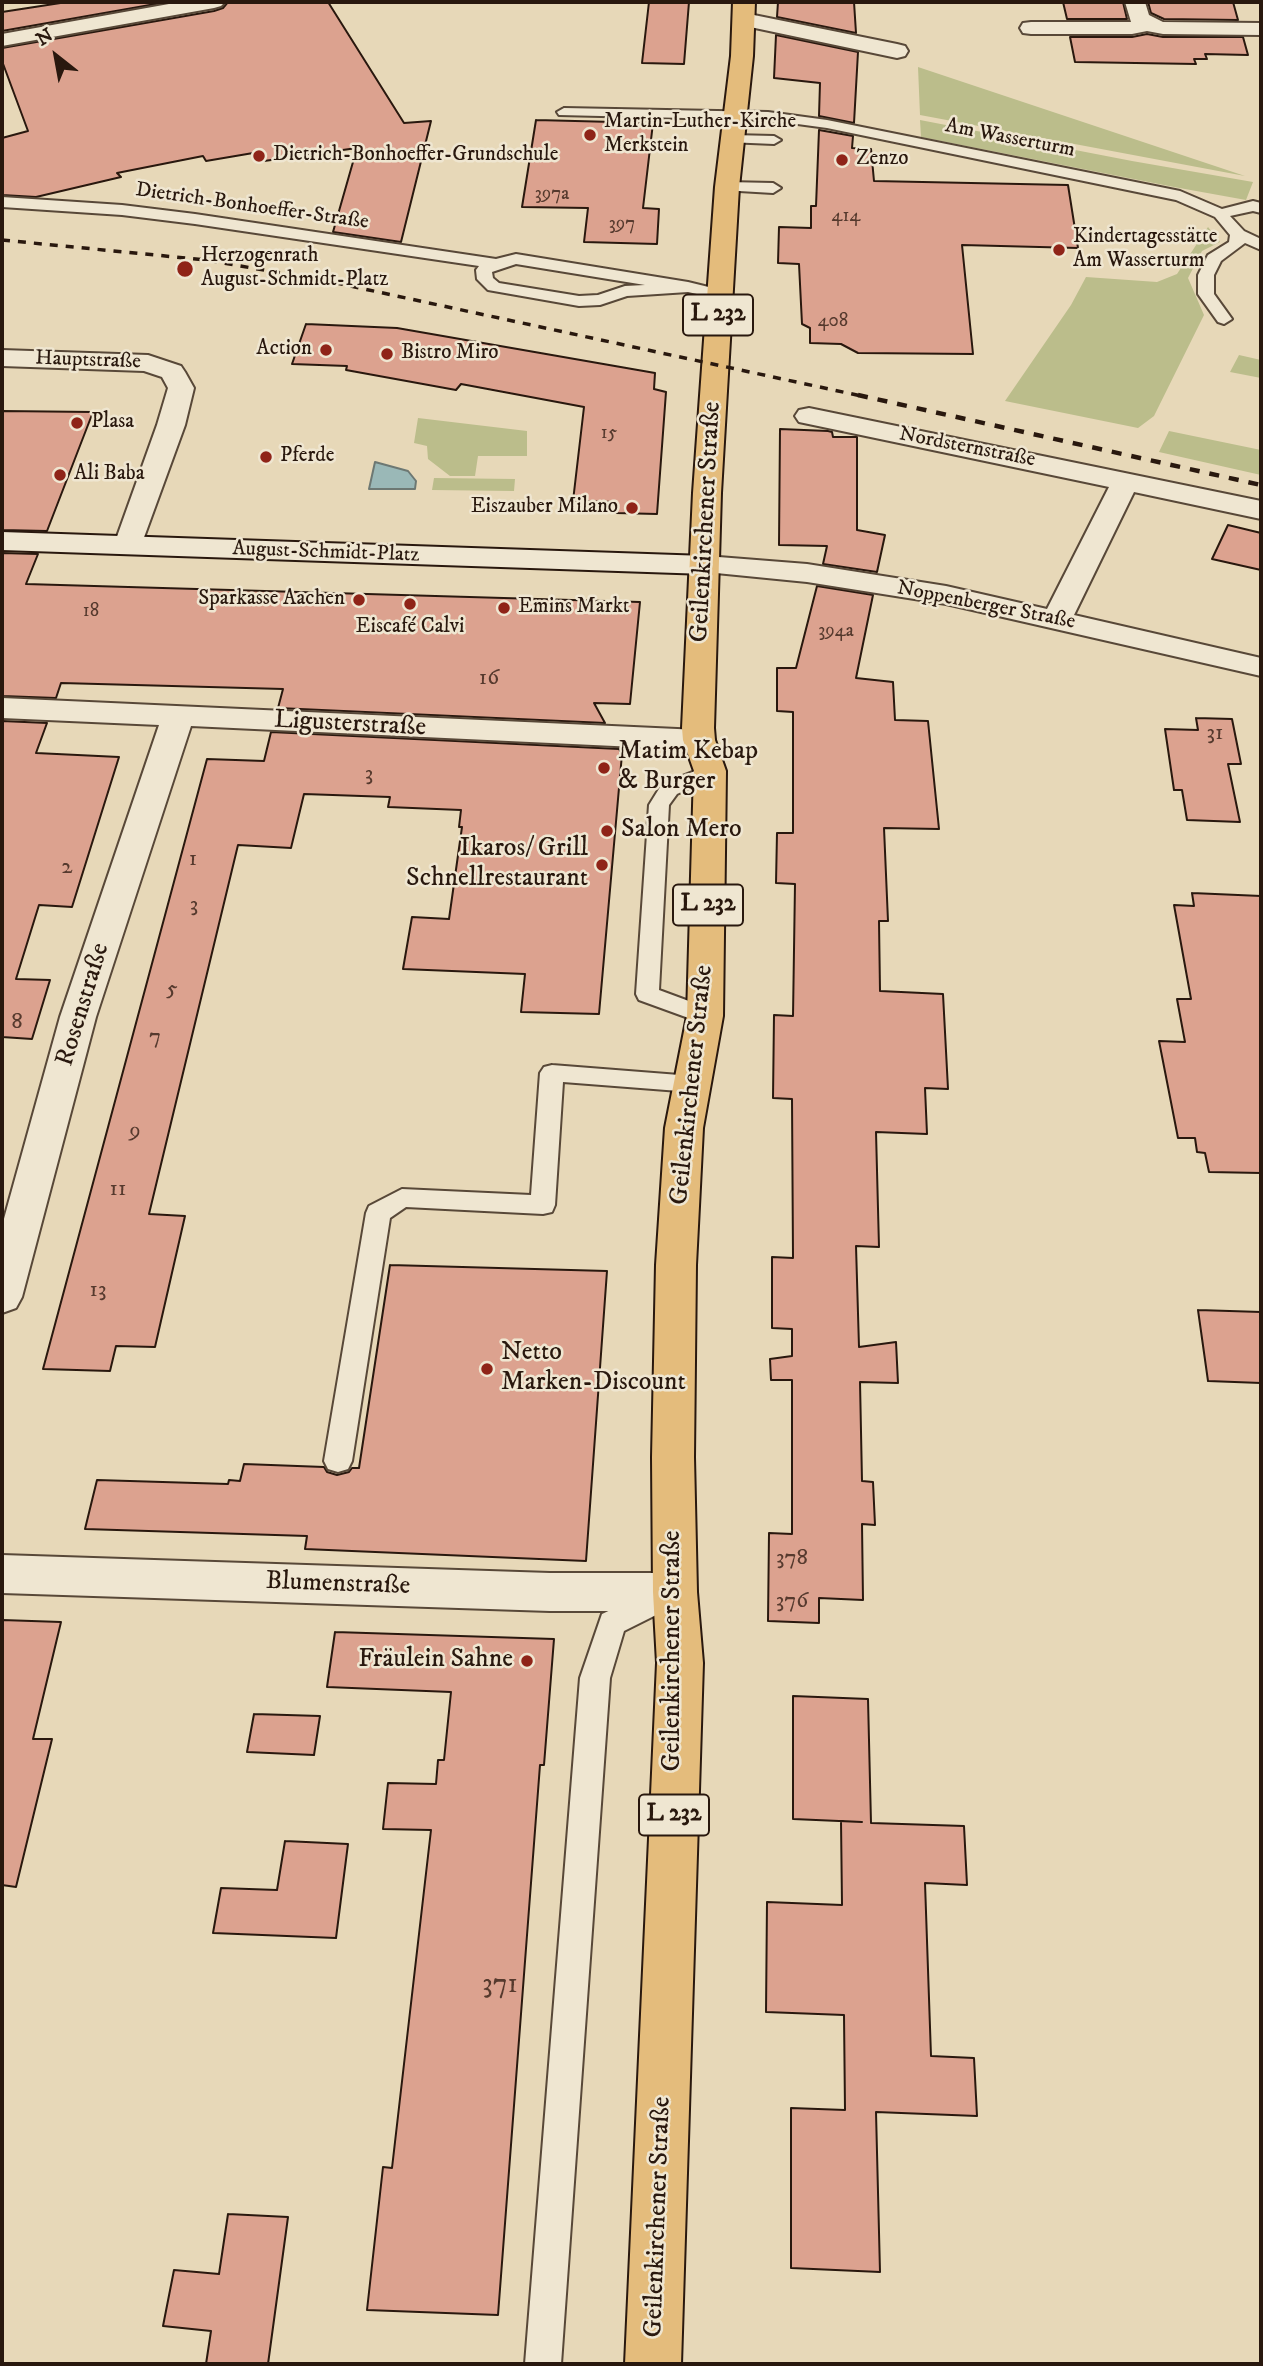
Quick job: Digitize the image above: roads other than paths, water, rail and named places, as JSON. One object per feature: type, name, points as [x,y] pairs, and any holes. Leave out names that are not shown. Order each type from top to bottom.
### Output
[{"type":"main road","name":"Geilenkirchener Straße","points":[[653,2364],[680,1663],[674,1592],[673,1457],[677,1265],[684,1128],[705,1016],[704,755],[708,459],[727,187],[744,10]]},
{"type":"street","points":[[2,40],[214,2]]},
{"type":"street","points":[[1135,2],[1139,18],[1163,28],[1261,29]]},
{"type":"street","name":"Geilenkirchener Straße","points":[[744,10],[897,51]]},
{"type":"street","points":[[1031,28],[1132,27],[1147,23]]},
{"type":"street","name":"Hauptstraße","points":[[2,358],[148,363],[172,372],[181,388],[130,545]]},
{"type":"street","name":"Nordsternstraße","points":[[808,416],[1261,510]]},
{"type":"street","points":[[1057,619],[1126,480]]},
{"type":"street","name":"August-Schmidt-Platz","points":[[2,541],[706,565]]},
{"type":"street","name":"Noppenberger Straße","points":[[706,565],[819,575],[946,595],[1057,619],[1260,677]]},
{"type":"street","name":"Ligusterstraße","points":[[2,708],[178,717],[704,755]]},
{"type":"street","name":"Rosenstraße","points":[[2,1297],[78,1017],[178,717]]},
{"type":"street","name":"Blumenstraße","points":[[2,1574],[550,1592],[674,1592]]},
{"type":"lane","name":"Am Wasserturm","points":[[564,112],[787,117],[1113,180],[1180,196],[1220,214],[1238,234],[1261,245]]},
{"type":"lane","points":[[732,139],[774,140]]},
{"type":"lane","points":[[727,187],[773,188]]},
{"type":"lane","name":"Dietrich-Bonhoeffer-Straße","points":[[2,202],[122,210],[496,264]]},
{"type":"lane","points":[[1220,214],[1253,206],[1261,208]]},
{"type":"lane","points":[[1224,319],[1206,294],[1206,275],[1214,258],[1237,244],[1238,234]]},
{"type":"lane","name":"Dietrich-Bonhoeffer-Straße","points":[[688,287],[625,291],[600,300],[579,301],[545,298],[494,287],[485,279],[484,270],[496,264],[516,260],[539,262],[597,274],[688,287],[719,294]]},
{"type":"lane","points":[[704,755],[669,789],[659,804],[647,994],[705,1016]]},
{"type":"lane","points":[[338,1461],[378,1213],[402,1198],[543,1205],[552,1073],[692,1084]]},
{"type":"lane","points":[[543,2364],[595,1678],[612,1623],[674,1592]]},
{"type":"water","points":[[375,462],[408,471],[416,481],[415,489],[369,489]]},
{"type":"railway","points":[[2,240],[206,260],[327,281],[866,397]]},
{"type":"railway","points":[[858,395],[1261,485]]},
{"type":"place","name":"Martin-Luther-Kirche Merkstein","points":[[590,135]]},
{"type":"place","name":"Dietrich-Bonhoeffer-Grundschule","points":[[259,156]]},
{"type":"place","name":"Zenzo","points":[[842,160]]},
{"type":"place","name":"Kindertagesstätte Am Wasserturm","points":[[1059,250]]},
{"type":"place","name":"Herzogenrath August-Schmidt-Platz","points":[[185,269]]},
{"type":"place","name":"Action","points":[[326,350]]},
{"type":"place","name":"Bistro Miro","points":[[387,354]]},
{"type":"place","name":"Plasa","points":[[77,423]]},
{"type":"place","name":"Pferde","points":[[266,457]]},
{"type":"place","name":"Ali Baba","points":[[60,475]]},
{"type":"place","name":"Eiszauber Milano","points":[[632,508]]},
{"type":"place","name":"Sparkasse Aachen","points":[[359,600]]},
{"type":"place","name":"Eiscafé Calvi","points":[[410,604]]},
{"type":"place","name":"Emins Markt","points":[[504,608]]},
{"type":"place","name":"Matim Kebap & Burger","points":[[604,768]]},
{"type":"place","name":"Salon Mero","points":[[607,831]]},
{"type":"place","name":"Ikaros/ Grill Schnellrestaurant","points":[[602,865]]},
{"type":"place","name":"Netto Marken-Discount","points":[[487,1369]]},
{"type":"place","name":"Fräulein Sahne","points":[[527,1661]]}]
